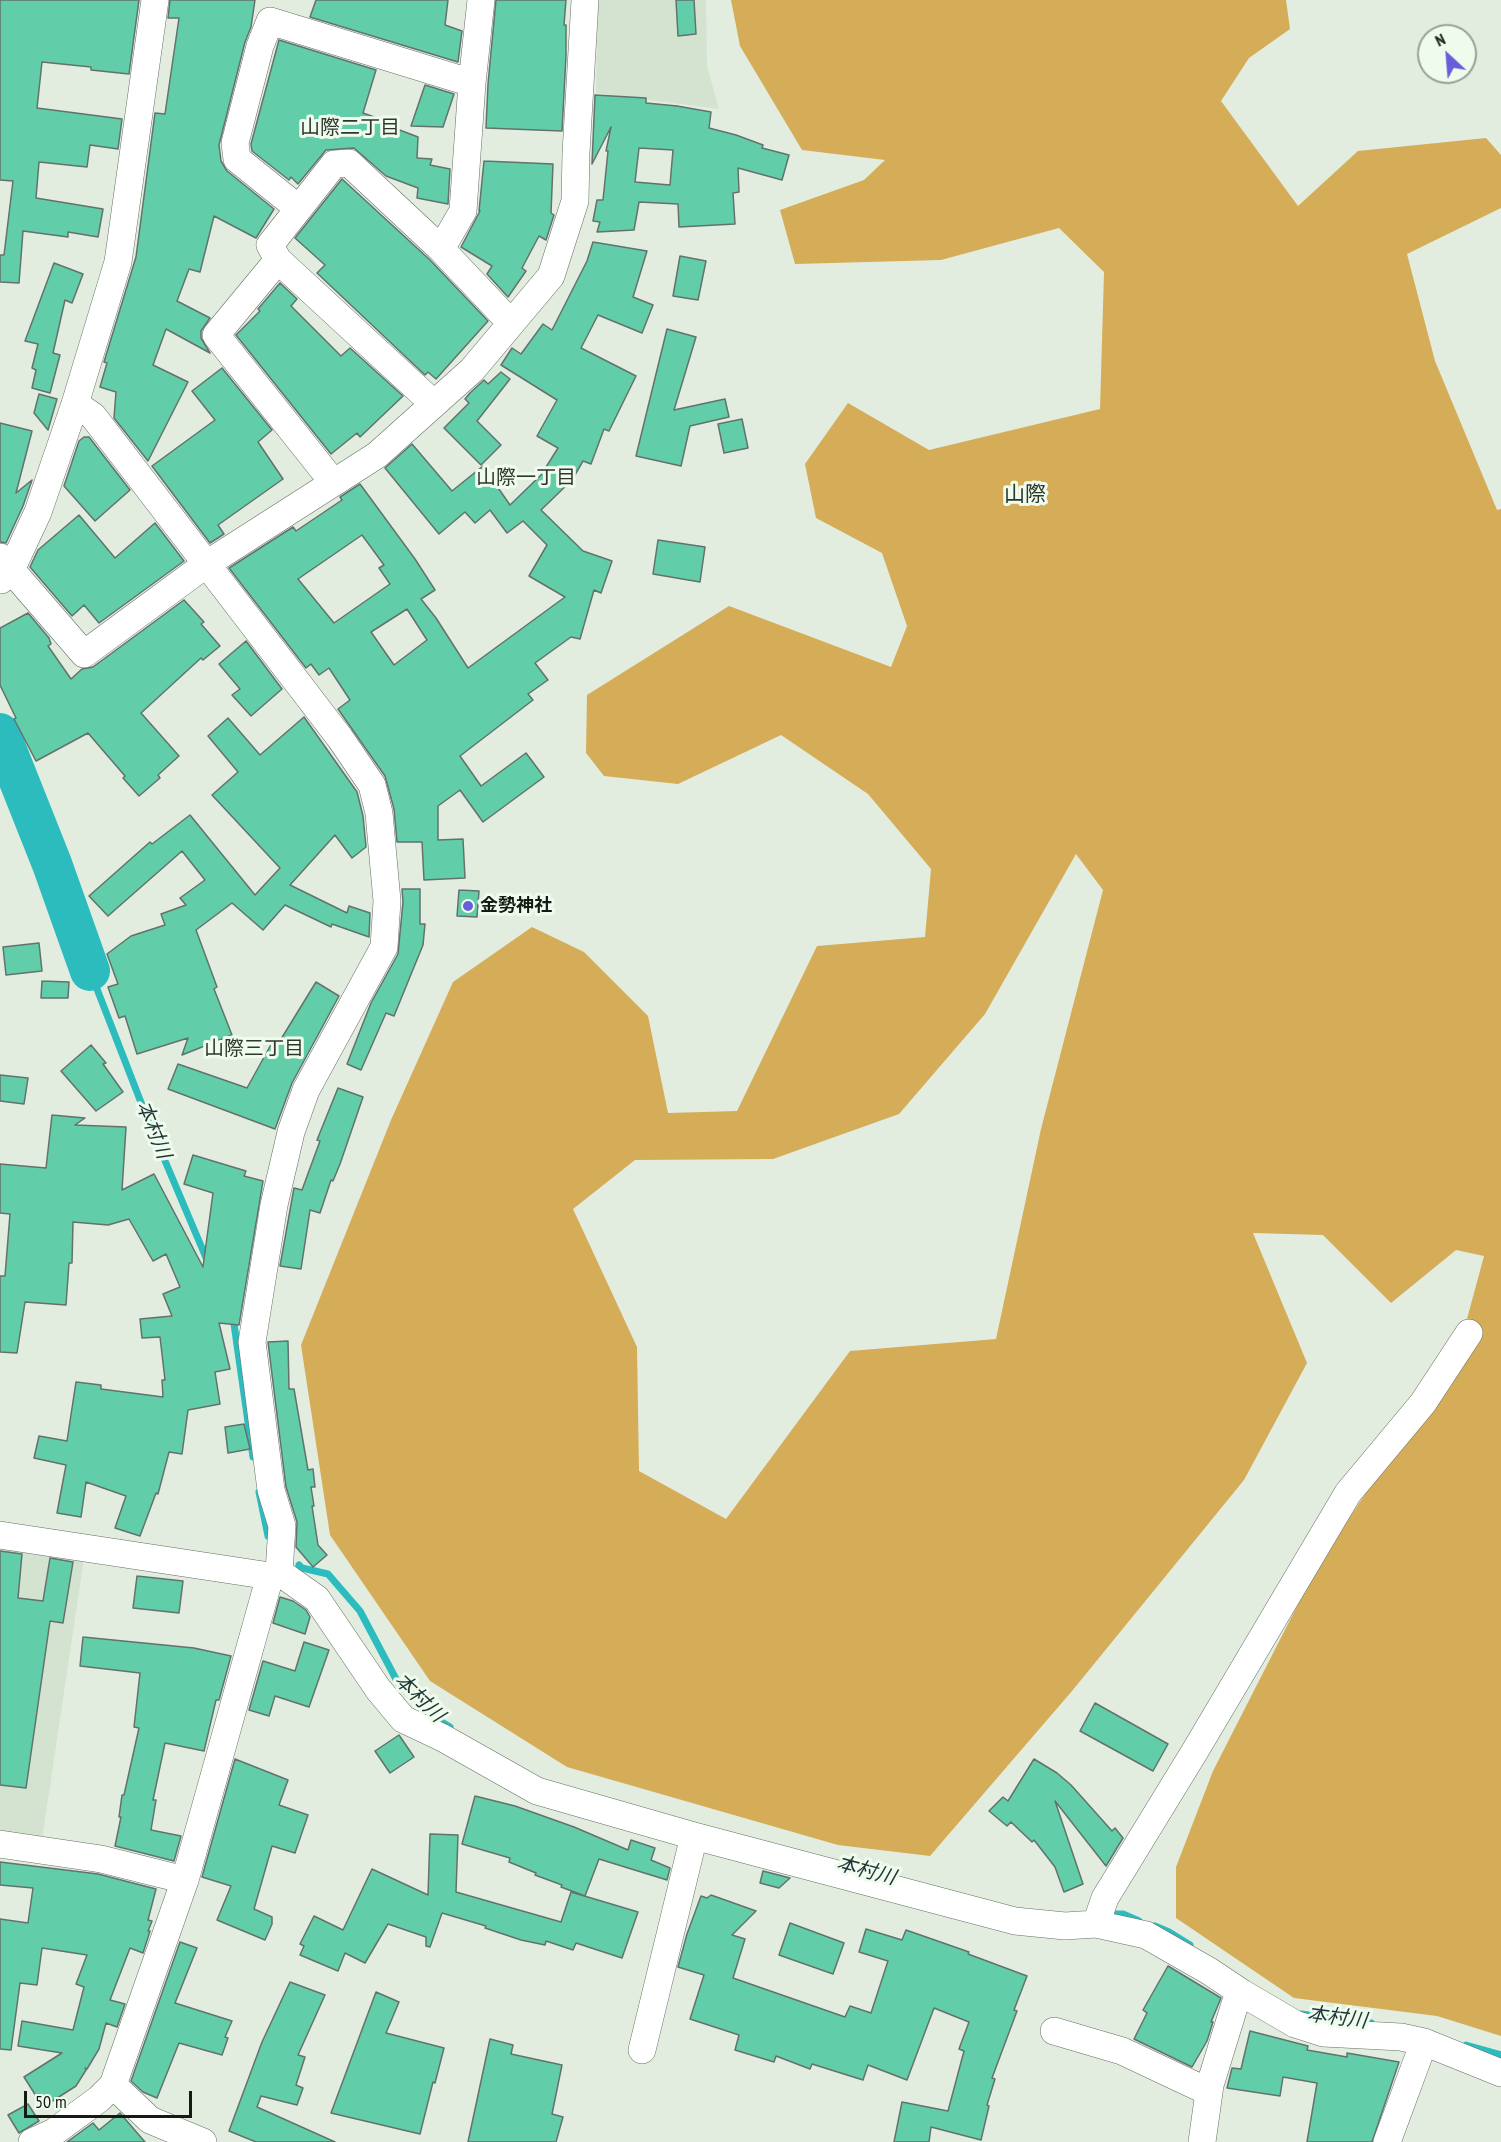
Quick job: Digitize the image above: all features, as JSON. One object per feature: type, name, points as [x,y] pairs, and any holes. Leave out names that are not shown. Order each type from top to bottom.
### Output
[{"type":"street","points":[[155,0],[118,262],[75,404],[38,512],[4,570],[84,654],[206,565],[377,455],[480,361],[551,276],[575,201],[585,0]]},
{"type":"street","points":[[441,249],[463,211],[472,83],[481,0]]},
{"type":"street","points":[[298,208],[237,159],[235,143],[270,21],[472,83]]},
{"type":"street","points":[[434,404],[278,260],[270,245],[334,165],[350,163],[441,249],[511,323]]},
{"type":"street","points":[[278,260],[216,335],[333,482]]},
{"type":"street","points":[[32,2142],[54,2132],[99,2099],[113,2085],[185,1880],[275,1574],[282,1526],[271,1490],[252,1342],[274,1205],[291,1132],[306,1090],[384,947],[387,901],[379,813],[372,785],[340,738],[93,416],[75,404]]},
{"type":"street","points":[[1099,1915],[1348,1493],[1423,1403],[1469,1333]]},
{"type":"street","points":[[0,1535],[275,1574],[317,1599],[378,1689],[403,1719],[443,1738],[537,1791],[694,1836],[1015,1921],[1065,1926],[1099,1915],[1146,1935],[1296,2024],[1323,2033],[1401,2037],[1424,2042],[1501,2073]]},
{"type":"street","points":[[642,2050],[694,1836]]},
{"type":"street","points":[[0,1844],[101,1858],[185,1880]]},
{"type":"street","points":[[1202,2142],[1209,2092],[1235,2004],[1242,1993]]},
{"type":"street","points":[[1054,2031],[1122,2051],[1209,2092]]},
{"type":"street","points":[[1387,2142],[1424,2042]]},
{"type":"street","points":[[113,2085],[150,2120],[203,2142]]},
{"type":"shaded area","points":[[598,0],[706,0],[707,66],[719,109],[596,93]]},
{"type":"shaded area","points":[[731,0],[1286,0],[1290,29],[1249,58],[1221,101],[1298,206],[1358,151],[1486,138],[1501,155],[1501,208],[1407,254],[1435,361],[1497,510],[1501,509],[1501,2036],[1437,2016],[1294,1998],[1176,1918],[1176,1867],[1213,1771],[1316,1569],[1458,1352],[1484,1256],[1456,1250],[1391,1303],[1323,1235],[1253,1233],[1307,1363],[1244,1480],[1072,1691],[930,1856],[838,1845],[567,1767],[430,1681],[330,1535],[301,1345],[391,1120],[453,982],[532,927],[584,952],[648,1016],[668,1113],[737,1111],[817,946],[925,937],[931,869],[868,794],[781,735],[678,784],[604,776],[586,753],[587,695],[729,606],[891,667],[907,626],[882,553],[816,518],[805,464],[848,403],[929,450],[1100,409],[1104,272],[1059,228],[941,260],[795,264],[780,210],[864,180],[885,160],[802,150],[740,46]],"holes":[[[1076,854],[1103,890],[1041,1129],[996,1339],[850,1351],[726,1519],[639,1471],[637,1347],[573,1209],[635,1160],[773,1159],[899,1114],[985,1014]]]},
{"type":"shaded area","points":[[0,1545],[84,1558],[42,1840],[0,1835]]},
{"type":"building","points":[[0,0],[139,0],[129,74],[42,62],[37,108],[122,119],[118,149],[90,145],[87,167],[39,162],[36,198],[103,209],[98,237],[68,232],[68,237],[23,231],[19,283],[0,282],[0,255],[4,255],[13,181],[0,180]]},
{"type":"building","points":[[170,0],[255,0],[251,27],[245,42],[219,145],[221,161],[227,171],[274,209],[256,238],[214,216],[200,272],[189,269],[177,301],[210,318],[201,331],[201,338],[210,353],[166,329],[153,365],[188,382],[148,461],[114,418],[116,392],[100,387],[107,363],[104,362],[136,257],[155,113],[165,114],[179,18],[168,18]]},
{"type":"building","points":[[316,0],[448,0],[445,25],[462,31],[458,62],[310,17]]},
{"type":"building","points":[[496,0],[566,0],[562,131],[486,128]]},
{"type":"building","points":[[676,0],[694,0],[696,34],[678,36]]},
{"type":"building","points":[[279,40],[376,70],[363,113],[377,118],[376,121],[418,137],[417,158],[432,159],[430,165],[450,169],[448,204],[417,198],[418,188],[386,176],[354,148],[326,150],[298,184],[291,177],[289,180],[252,151],[251,144]]},
{"type":"building","points":[[425,85],[454,94],[443,127],[411,126]]},
{"type":"building","points":[[595,95],[646,98],[646,103],[711,112],[709,128],[763,145],[762,148],[789,155],[782,180],[738,168],[739,192],[733,193],[735,224],[679,227],[678,204],[639,202],[634,230],[597,232],[600,222],[593,221],[597,200],[603,200],[608,151],[606,151],[611,127],[592,164]],"holes":[[[639,148],[673,150],[670,185],[635,182]]]},
{"type":"building","points":[[484,161],[553,164],[551,213],[554,215],[546,240],[539,236],[522,268],[526,271],[508,297],[487,274],[492,266],[461,247],[480,211]]},
{"type":"building","points":[[342,179],[430,260],[488,321],[436,379],[428,372],[425,375],[317,273],[325,265],[295,238]]},
{"type":"building","points":[[593,242],[647,251],[633,297],[653,305],[642,333],[598,315],[581,348],[636,376],[609,431],[604,429],[591,464],[583,461],[572,480],[541,510],[583,551],[612,561],[601,593],[594,590],[580,639],[571,637],[535,663],[548,680],[528,694],[533,700],[460,756],[481,786],[526,753],[544,777],[483,822],[460,790],[438,806],[438,840],[463,839],[465,878],[424,880],[422,842],[397,842],[394,809],[385,776],[338,709],[350,700],[329,668],[319,675],[311,664],[306,668],[229,568],[293,527],[296,531],[342,500],[340,497],[360,484],[435,590],[421,599],[468,668],[565,597],[529,576],[547,545],[523,521],[507,533],[490,510],[475,523],[465,512],[439,534],[385,468],[412,444],[452,491],[483,466],[510,505],[541,475],[558,448],[537,436],[557,400],[501,365],[512,348],[521,354],[543,324],[552,330],[587,261]],"holes":[[[362,535],[384,565],[379,568],[390,584],[334,623],[298,579]],[[407,609],[427,640],[394,665],[371,632]]]},
{"type":"building","points":[[680,256],[706,261],[698,300],[673,296]]},
{"type":"building","points":[[54,263],[83,274],[72,303],[65,300],[53,353],[60,355],[50,393],[32,388],[36,370],[32,368],[38,344],[25,341]]},
{"type":"building","points":[[280,283],[297,299],[291,306],[341,356],[350,348],[403,396],[360,437],[357,433],[331,454],[236,335],[260,311],[258,309]]},
{"type":"building","points":[[667,329],[696,337],[674,410],[725,399],[729,417],[690,426],[681,466],[636,456]]},
{"type":"building","points":[[222,368],[272,430],[258,442],[283,479],[218,525],[224,534],[210,543],[152,466],[215,420],[192,391]]},
{"type":"building","points":[[501,372],[510,379],[477,421],[501,445],[481,465],[444,428],[469,403],[465,399],[470,393],[484,380],[488,384]]},
{"type":"building","points":[[39,394],[57,399],[48,430],[34,413]]},
{"type":"building","points":[[742,419],[748,448],[724,453],[718,424]]},
{"type":"building","points":[[0,423],[32,431],[16,493],[32,480],[6,543],[0,542]]},
{"type":"building","points":[[84,437],[89,437],[130,490],[95,521],[64,486],[79,441]]},
{"type":"building","points":[[79,515],[115,558],[155,523],[184,561],[99,623],[84,605],[72,616],[30,567],[38,550]]},
{"type":"building","points":[[658,540],[705,547],[700,582],[653,574]]},
{"type":"building","points":[[184,600],[204,622],[201,624],[220,646],[203,660],[201,658],[141,713],[179,756],[158,775],[160,778],[139,796],[88,733],[36,761],[14,719],[16,718],[0,685],[0,628],[28,613],[49,638],[51,644],[48,646],[71,679],[82,669],[93,667]]},
{"type":"building","points":[[246,641],[282,689],[251,716],[232,695],[240,689],[219,664]]},
{"type":"building","points":[[304,717],[357,792],[363,816],[366,847],[352,858],[335,835],[290,885],[347,913],[349,906],[370,913],[369,937],[332,924],[331,927],[285,905],[263,930],[232,903],[196,930],[217,987],[214,989],[232,1035],[182,1055],[188,1038],[137,1054],[125,1016],[119,1018],[108,987],[118,984],[107,954],[131,936],[165,925],[161,914],[186,905],[180,898],[205,880],[182,851],[108,916],[89,896],[150,842],[152,844],[190,815],[255,895],[280,868],[212,795],[238,772],[208,736],[228,718],[260,755]]},
{"type":"building","points":[[402,889],[420,889],[420,924],[425,924],[423,945],[394,1016],[386,1013],[361,1070],[347,1064],[371,1003],[398,954]]},
{"type":"building","points":[[459,890],[479,891],[477,917],[457,916]]},
{"type":"building","points":[[39,943],[42,971],[6,975],[3,947]]},
{"type":"building","points":[[42,981],[69,982],[68,998],[41,998]]},
{"type":"building","points":[[316,982],[339,996],[292,1083],[275,1129],[168,1089],[178,1064],[247,1088],[273,1041],[278,1044]]},
{"type":"building","points":[[91,1045],[106,1063],[103,1064],[123,1092],[96,1111],[61,1071]]},
{"type":"building","points":[[0,1075],[28,1078],[24,1104],[0,1101]]},
{"type":"building","points":[[338,1088],[363,1097],[320,1213],[310,1210],[301,1269],[280,1266],[294,1188],[302,1190],[320,1141],[317,1140]]},
{"type":"building","points":[[52,1115],[85,1118],[75,1125],[126,1127],[122,1190],[154,1174],[203,1267],[213,1193],[184,1184],[193,1155],[246,1171],[244,1176],[263,1181],[239,1325],[219,1323],[230,1369],[215,1372],[220,1404],[188,1410],[182,1454],[169,1452],[158,1494],[156,1493],[140,1536],[115,1528],[126,1496],[86,1482],[81,1517],[57,1513],[66,1465],[34,1458],[39,1436],[67,1441],[76,1382],[101,1385],[101,1389],[163,1397],[162,1380],[165,1380],[160,1337],[142,1338],[140,1319],[172,1316],[163,1294],[180,1287],[166,1254],[153,1261],[129,1219],[108,1225],[73,1222],[72,1263],[69,1263],[66,1305],[25,1302],[17,1353],[0,1352],[0,1276],[5,1276],[10,1214],[0,1213],[0,1164],[46,1168]]},
{"type":"building","points":[[288,1341],[289,1389],[294,1389],[308,1470],[313,1469],[315,1487],[311,1487],[314,1506],[312,1506],[318,1545],[327,1555],[313,1567],[296,1547],[297,1522],[286,1487],[268,1342]]},
{"type":"building","points":[[244,1424],[250,1449],[228,1453],[225,1427]]},
{"type":"building","points":[[0,1551],[22,1554],[18,1598],[43,1601],[50,1558],[73,1562],[63,1623],[50,1621],[26,1788],[0,1785]]},
{"type":"building","points":[[137,1576],[183,1581],[179,1613],[133,1608]]},
{"type":"building","points":[[280,1597],[293,1601],[306,1610],[310,1617],[305,1634],[273,1623]]},
{"type":"building","points":[[83,1637],[194,1648],[231,1656],[219,1700],[216,1700],[204,1751],[165,1743],[153,1800],[156,1800],[151,1830],[181,1836],[174,1861],[115,1846],[121,1817],[119,1817],[122,1795],[124,1795],[139,1728],[134,1727],[140,1673],[80,1666]]},
{"type":"building","points":[[304,1642],[329,1650],[309,1707],[275,1696],[269,1716],[249,1710],[263,1661],[295,1671]]},
{"type":"building","points":[[1095,1703],[1168,1744],[1153,1771],[1080,1731]]},
{"type":"building","points":[[399,1735],[414,1757],[390,1773],[375,1751]]},
{"type":"building","points":[[235,1759],[288,1780],[279,1805],[308,1815],[295,1853],[272,1846],[254,1909],[272,1917],[272,1924],[265,1940],[217,1920],[231,1886],[202,1877]]},
{"type":"building","points":[[1034,1759],[1071,1785],[1112,1831],[1115,1828],[1123,1838],[1106,1866],[1055,1801],[1083,1884],[1064,1892],[1055,1867],[1034,1840],[1032,1842],[1011,1822],[1007,1826],[989,1811],[1003,1797],[1008,1801]]},
{"type":"building","points":[[475,1796],[515,1806],[574,1827],[628,1850],[631,1840],[655,1848],[651,1860],[670,1868],[667,1880],[599,1859],[585,1896],[509,1862],[510,1858],[462,1844]]},
{"type":"building","points":[[430,1834],[458,1835],[456,1892],[561,1922],[571,1892],[638,1912],[622,1958],[576,1943],[573,1950],[546,1941],[545,1945],[521,1940],[485,1928],[486,1926],[442,1913],[430,1947],[426,1946],[426,1937],[388,1924],[365,1963],[345,1953],[338,1971],[300,1955],[304,1946],[300,1944],[314,1916],[343,1930],[372,1869],[428,1895]]},
{"type":"building","points":[[0,1862],[98,1874],[156,1889],[148,1920],[152,1921],[148,1931],[150,1931],[143,1953],[130,1948],[110,2000],[125,2004],[117,2027],[106,2023],[99,2049],[87,2069],[85,2068],[76,2086],[43,2107],[24,2077],[62,2053],[18,2046],[22,2021],[73,2030],[84,1987],[76,1984],[87,1955],[42,1948],[37,1985],[20,1983],[11,2050],[0,2049],[0,1919],[28,1923],[33,1888],[0,1885]]},
{"type":"building","points":[[763,1871],[790,1878],[779,1888],[760,1883]]},
{"type":"building","points":[[711,1895],[756,1911],[732,1935],[745,1939],[733,1978],[845,2017],[850,2006],[871,2013],[888,1961],[859,1952],[866,1929],[902,1940],[906,1930],[969,1952],[968,1954],[1027,1976],[1014,2010],[1017,2011],[992,2078],[995,2079],[987,2105],[989,2106],[981,2140],[931,2127],[929,2142],[894,2142],[902,2102],[948,2111],[964,2051],[959,2049],[969,2022],[934,2008],[907,2080],[868,2065],[863,2080],[812,2064],[810,2069],[776,2056],[774,2062],[735,2050],[739,2035],[690,2019],[704,1975],[678,1967],[701,1896],[707,1898]]},
{"type":"building","points":[[790,1923],[844,1943],[833,1974],[779,1955]]},
{"type":"building","points":[[180,1942],[197,1948],[175,2003],[232,2021],[225,2037],[228,2038],[222,2055],[179,2043],[157,2098],[143,2092],[131,2081]]},
{"type":"building","points":[[1168,1966],[1221,1998],[1211,2022],[1213,2022],[1207,2041],[1192,2067],[1134,2039],[1147,2013],[1143,2010]]},
{"type":"building","points":[[290,1982],[325,1995],[298,2055],[305,2057],[296,2085],[303,2088],[297,2105],[261,2096],[257,2107],[335,2142],[256,2142],[229,2131],[262,2042]]},
{"type":"building","points":[[376,1992],[399,2002],[386,2033],[444,2048],[420,2134],[331,2113]]},
{"type":"building","points":[[1250,2031],[1308,2046],[1307,2050],[1347,2057],[1347,2053],[1399,2062],[1372,2142],[1307,2142],[1317,2083],[1283,2077],[1280,2096],[1227,2088],[1232,2068],[1241,2069]]},
{"type":"building","points":[[490,2039],[513,2045],[511,2054],[562,2065],[552,2114],[563,2117],[556,2142],[468,2142]]},
{"type":"building","points":[[28,2104],[39,2121],[19,2133],[8,2115]]},
{"type":"building","points":[[120,2113],[145,2142],[67,2142],[93,2123],[99,2130]]},
{"type":"waterway","name":"本村川","points":[[0,733],[52,864],[90,971]]},
{"type":"waterway","name":"本村川","points":[[90,971],[149,1123],[207,1260]]},
{"type":"waterway","name":"本村川","points":[[233,1317],[253,1457]]},
{"type":"waterway","name":"本村川","points":[[259,1492],[268,1536]]},
{"type":"waterway","name":"本村川","points":[[299,1565],[302,1568],[328,1574],[360,1611],[397,1681],[440,1721],[450,1727]]},
{"type":"waterway","name":"本村川","points":[[1107,1914],[1123,1914],[1139,1921]]},
{"type":"waterway","name":"本村川","points":[[1155,1926],[1190,1945]]},
{"type":"waterway","name":"本村川","points":[[1301,2014],[1371,2023]]},
{"type":"waterway","name":"本村川","points":[[1466,2045],[1501,2055]]},
{"type":"place","name":"金勢神社","points":[[468,906]]},
{"type":"district","name":"山際二丁目","points":[[350,128]]},
{"type":"district","name":"山際一丁目","points":[[526,478]]},
{"type":"district","name":"山際","points":[[1025,495]]},
{"type":"district","name":"山際三丁目","points":[[254,1049]]}]
